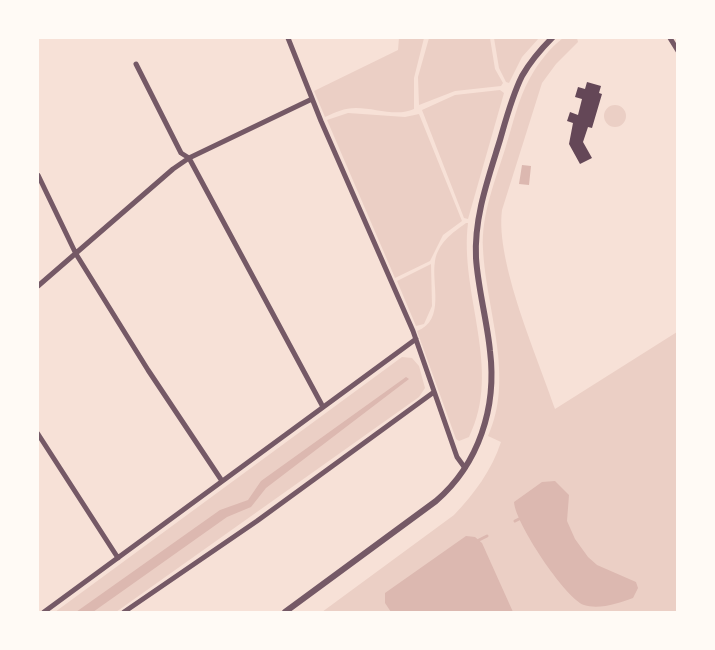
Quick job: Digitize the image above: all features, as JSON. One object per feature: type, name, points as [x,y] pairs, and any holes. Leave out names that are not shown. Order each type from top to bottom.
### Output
[{"type":"street","points":[[288,38],[312,99],[416,339],[457,457],[465,468]]},
{"type":"street","points":[[285,612],[436,502],[452,487],[465,468],[481,437],[491,398],[492,382],[490,350],[476,260],[476,236],[479,213],[514,94],[532,60],[552,38]]},
{"type":"street","points":[[670,38],[678,51]]},
{"type":"street","points":[[136,64],[181,153],[189,158],[323,407]]},
{"type":"street","points":[[38,286],[149,188],[189,158],[312,99]]},
{"type":"street","points":[[38,175],[76,254],[148,370],[222,481]]},
{"type":"street","points":[[44,612],[416,339]]},
{"type":"street","points":[[124,612],[292,496],[434,392]]},
{"type":"street","points":[[38,434],[118,558]]},
{"type":"shaded area","points":[[399,38],[424,38],[414,78],[414,109],[393,112],[352,108],[325,117],[314,91],[398,50]]},
{"type":"shaded area","points":[[429,38],[490,38],[495,69],[503,83],[501,86],[455,91],[419,105],[418,77]]},
{"type":"shaded area","points":[[494,38],[539,38],[522,57],[509,83],[506,82],[499,68]]},
{"type":"shaded area","points":[[563,38],[577,38],[578,42],[556,64],[542,83],[502,210],[505,256],[520,310],[555,409],[677,332],[677,612],[322,612],[454,515],[469,499],[493,462],[501,442],[488,436],[496,414],[499,367],[497,343],[485,272],[483,249],[484,223],[490,197],[522,94],[541,61],[553,46]]},
{"type":"shaded area","points":[[500,90],[504,93],[468,219],[464,218],[422,110],[455,95]]},
{"type":"shaded area","points":[[611,105],[619,105],[626,112],[626,120],[619,127],[611,127],[604,120],[604,112]]},
{"type":"shaded area","points":[[348,113],[405,117],[419,114],[462,221],[443,235],[430,261],[395,278],[327,120]]},
{"type":"shaded area","points":[[522,165],[531,166],[529,185],[519,184]]},
{"type":"shaded area","points":[[468,223],[469,277],[478,331],[482,385],[478,411],[469,437],[459,441],[456,439],[417,331],[426,326],[434,310],[434,270],[439,249],[451,235]]},
{"type":"shaded area","points":[[431,264],[432,306],[424,324],[416,326],[397,281]]},
{"type":"shaded area","points":[[402,357],[412,358],[419,366],[425,388],[419,397],[116,612],[55,612]]},
{"type":"shaded area","points":[[406,377],[409,379],[266,488],[251,507],[227,517],[93,612],[76,612],[220,510],[248,500],[261,481]]},
{"type":"shaded area","points":[[555,481],[569,495],[567,521],[575,539],[588,557],[597,565],[636,582],[638,588],[633,598],[615,604],[596,607],[584,605],[565,589],[542,559],[523,526],[514,502],[542,482]]},
{"type":"shaded area","points":[[466,536],[475,537],[482,543],[513,612],[391,612],[385,603],[385,593]]},
{"type":"building","points":[[587,82],[601,86],[599,93],[602,94],[592,128],[588,127],[583,142],[592,158],[580,164],[569,144],[573,123],[567,121],[570,112],[578,115],[582,99],[575,97],[578,87],[585,89]]},
{"type":"waterway","points":[[515,521],[519,519]]},
{"type":"waterway","points":[[479,540],[487,536]]}]
